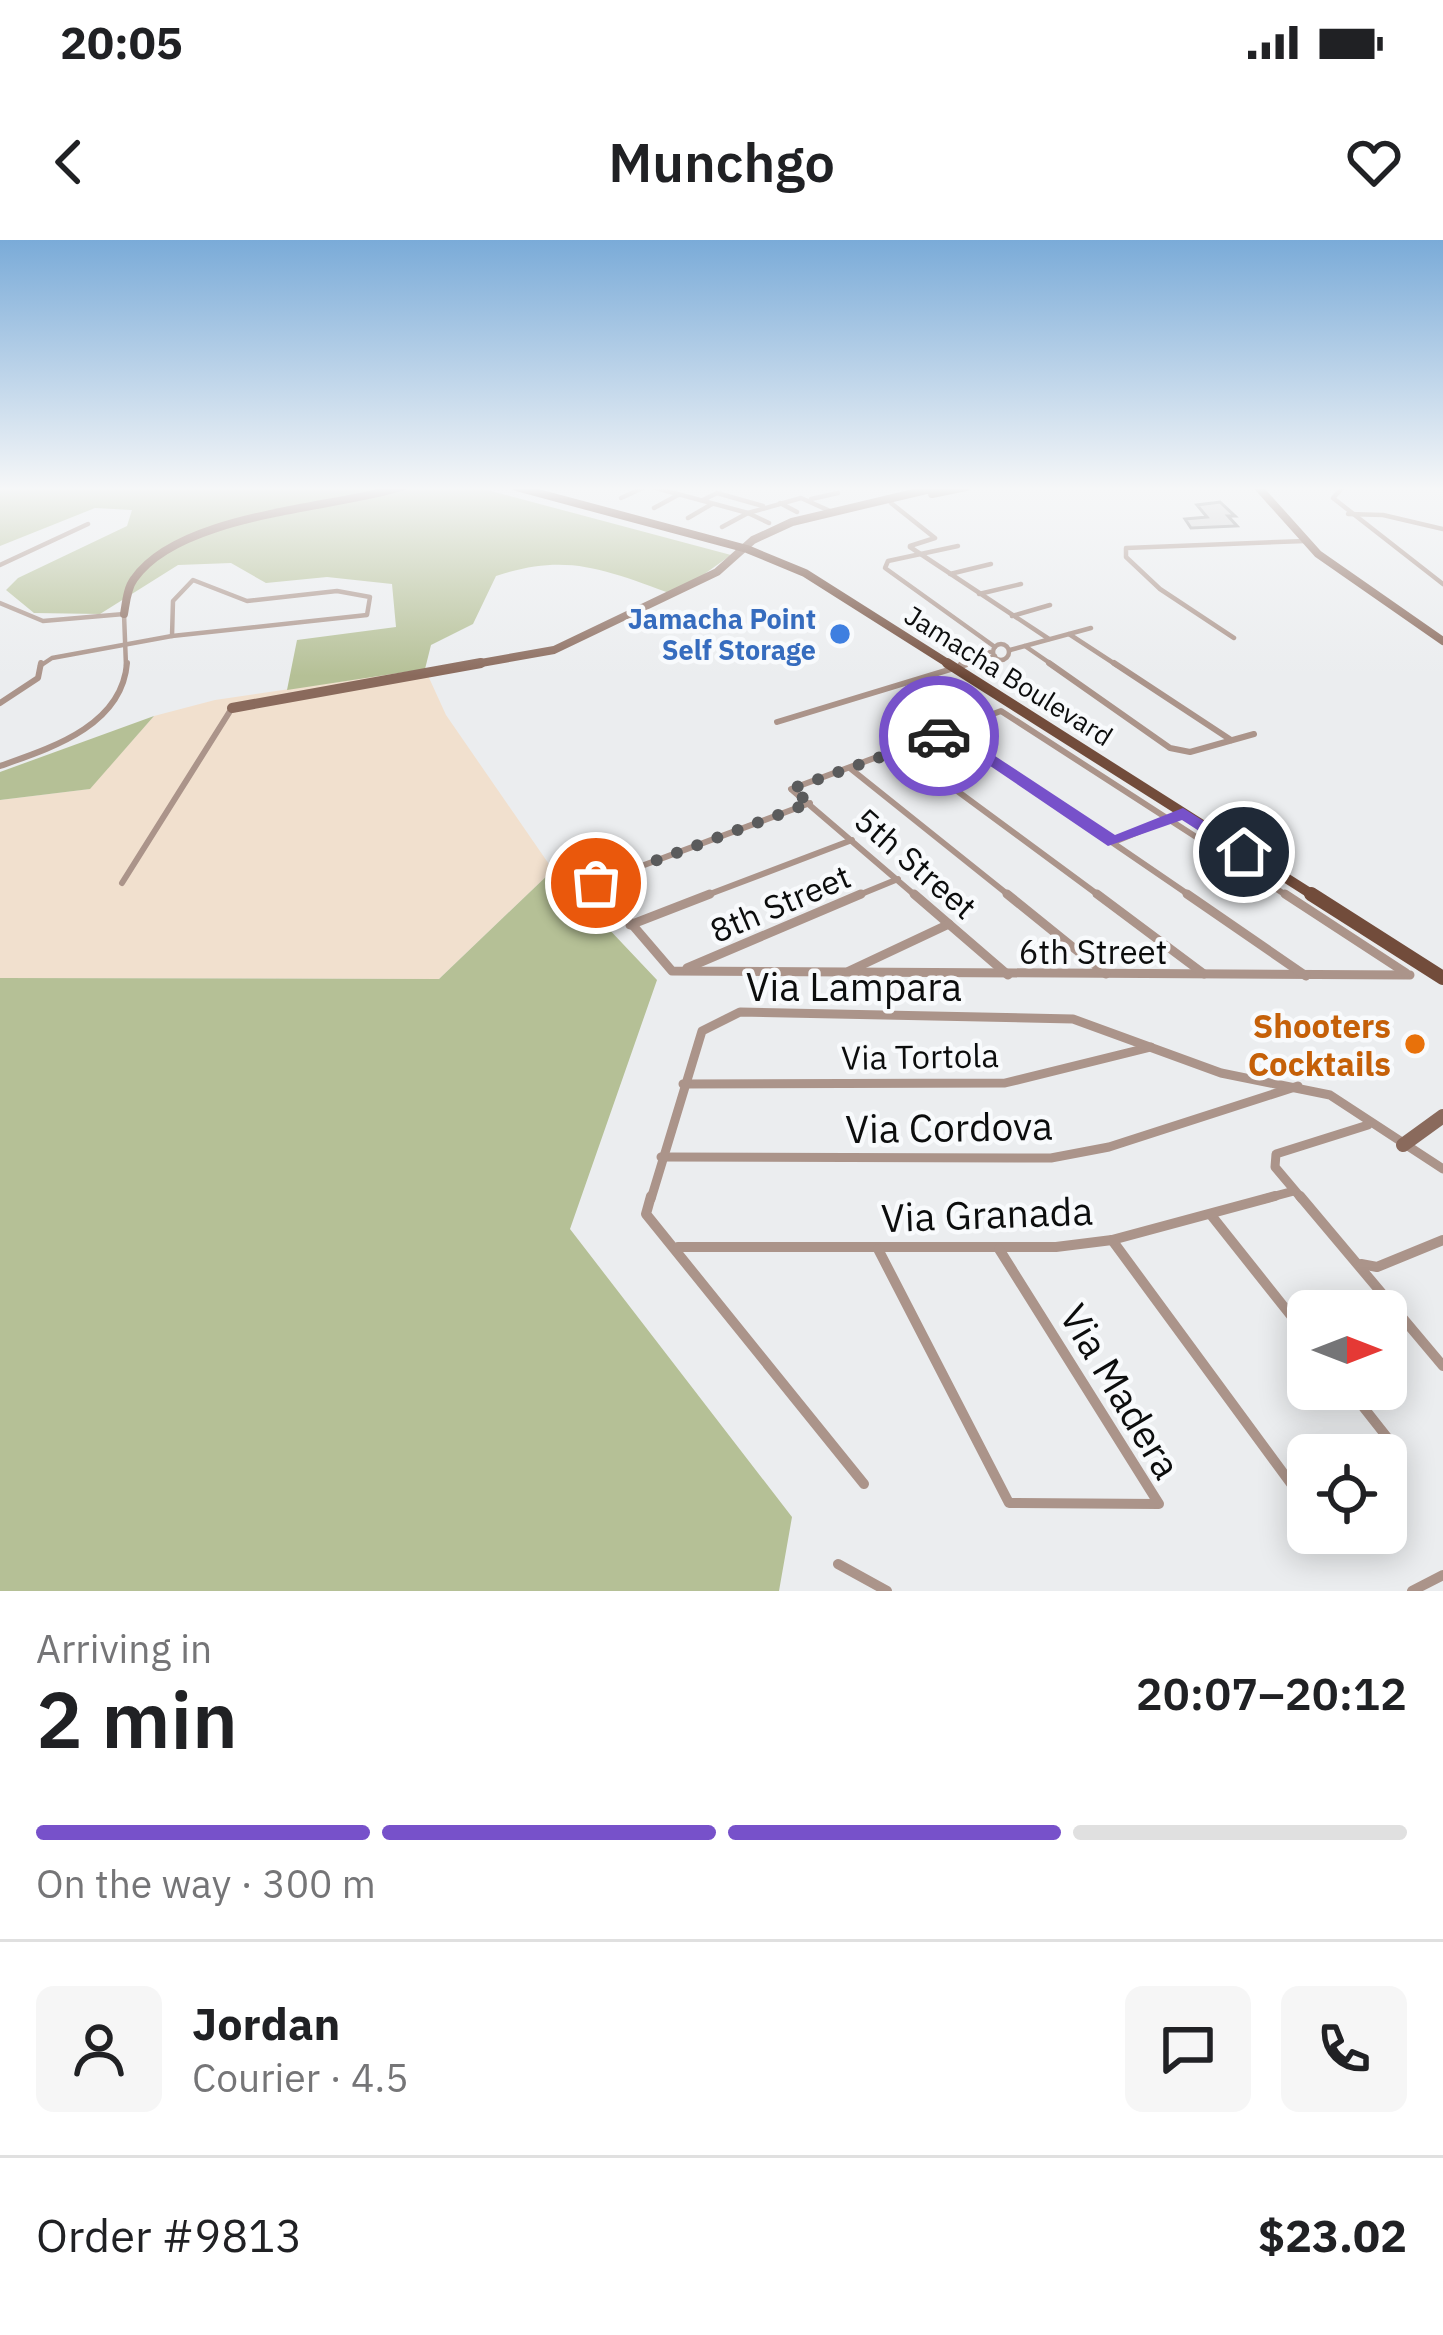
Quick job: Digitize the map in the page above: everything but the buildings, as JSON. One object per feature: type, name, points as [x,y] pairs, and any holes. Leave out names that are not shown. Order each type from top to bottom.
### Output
[{"type":"main road","points":[[124,614],[122,592],[132,578],[173,550]]},
{"type":"main road","points":[[232,708],[554,650],[675,594],[745,550]]},
{"type":"main road","name":"Jamacha Boulevard","points":[[750,550],[805,573],[1443,977]]},
{"type":"main road","points":[[1316,550],[1443,641]]},
{"type":"main road","points":[[1403,1145],[1443,1116]]},
{"type":"street","points":[[0,565],[32,550]]},
{"type":"street","points":[[915,550],[1048,639]]},
{"type":"street","points":[[939,550],[884,567],[994,652]]},
{"type":"street","points":[[1126,550],[1126,557],[1160,589],[1234,638]]},
{"type":"street","points":[[1396,550],[1443,584]]},
{"type":"street","points":[[949,574],[991,565]]},
{"type":"street","points":[[0,703],[38,678],[41,663],[52,658],[172,636],[367,615],[370,597],[320,590],[250,602],[196,580],[186,584],[170,609],[172,636]]},
{"type":"street","points":[[977,594],[1021,584]]},
{"type":"street","points":[[0,603],[16,614],[49,621],[124,614],[124,682],[103,711],[64,739],[0,766]]},
{"type":"street","points":[[1010,616],[1051,605]]},
{"type":"street","points":[[777,722],[808,717],[994,652],[1091,628]]},
{"type":"street","points":[[1069,634],[1231,740]]},
{"type":"street","points":[[1025,646],[1170,748],[1190,752],[1254,734]]},
{"type":"street","points":[[122,883],[232,708]]},
{"type":"street","points":[[850,769],[1001,711],[1166,820]]},
{"type":"street","points":[[951,732],[1306,976]]},
{"type":"street","points":[[902,750],[1205,975]]},
{"type":"street","points":[[850,769],[1108,975]]},
{"type":"street","name":"5th Street","points":[[850,769],[791,789],[1008,975]]},
{"type":"street","points":[[680,971],[665,966],[596,883],[810,803]]},
{"type":"street","points":[[1114,842],[1183,813]]},
{"type":"street","name":"6th Street","points":[[680,971],[1410,975],[1166,820]]},
{"type":"street","points":[[629,926],[852,839]]},
{"type":"street","name":"8th Street","points":[[680,971],[898,879]]},
{"type":"street","points":[[842,975],[950,924]]},
{"type":"street","name":"Via Lampara","points":[[864,1484],[646,1214],[702,1031],[740,1012],[1073,1019],[1221,1073],[1300,1085],[1330,1095],[1443,1169]]},
{"type":"street","name":"Via Tortola","points":[[683,1084],[1005,1083],[1153,1047]]},
{"type":"street","name":"Via Cordova","points":[[661,1156],[1051,1158],[1109,1147],[1300,1085]]},
{"type":"street","points":[[1370,1125],[1276,1154],[1275,1167],[1443,1366]]},
{"type":"street","name":"Via Granada","points":[[676,1246],[999,1249],[1112,1240],[1294,1191]]},
{"type":"street","points":[[1211,1215],[1287,1311]]},
{"type":"street","points":[[1112,1240],[1287,1479]]},
{"type":"street","points":[[1350,1257],[1377,1268],[1443,1240]]},
{"type":"street","name":"Via Madera","points":[[878,1249],[1009,1503],[1159,1504],[999,1249]]},
{"type":"street","points":[[1366,1410],[1385,1434]]},
{"type":"street","points":[[838,1564],[886,1591]]},
{"type":"street","points":[[1412,1591],[1443,1575]]},
{"type":"shaded area","points":[[425,669],[446,715],[553,870],[439,979],[0,978],[0,800],[89,789],[154,716],[215,700]]},
{"type":"green space","points":[[77,550],[712,550],[731,555],[675,595],[586,567],[544,565],[496,576],[473,624],[431,645],[425,669],[287,690],[297,640],[396,627],[392,584],[327,577],[266,583],[231,563],[178,565],[100,614],[34,613],[6,590],[18,578]]},
{"type":"green space","points":[[154,716],[90,789],[0,800],[0,772]]},
{"type":"green space","points":[[553,870],[657,980],[570,1229],[792,1517],[779,1591],[0,1591],[0,978],[439,979]]},
{"type":"way so far","points":[[596,883],[810,803],[791,789],[939,736]]},
{"type":"place","name":"Jamacha Point Self Storage","points":[[840,634]]},
{"type":"place","name":"Shooters Cocktails","points":[[1415,1044]]},
{"type":"route","points":[[939,736],[951,732],[1114,842],[1183,813],[1244,852]]}]
